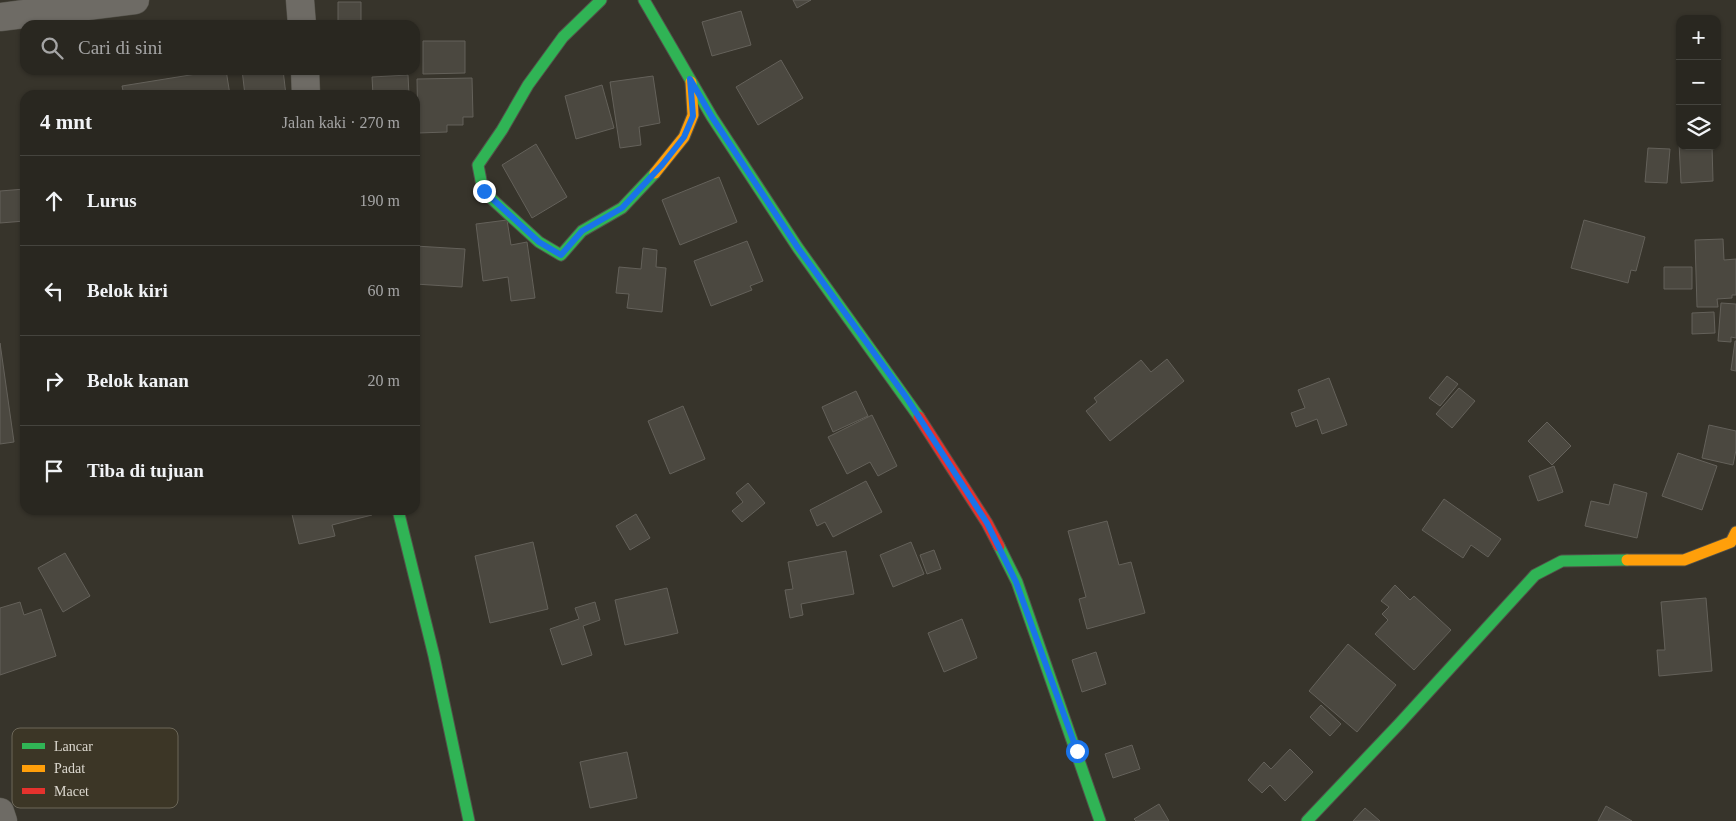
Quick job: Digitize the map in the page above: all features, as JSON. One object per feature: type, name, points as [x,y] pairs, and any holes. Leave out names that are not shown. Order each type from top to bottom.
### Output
[{"type":"street","points":[[0,16],[136,0]]},
{"type":"street","points":[[300,0],[302,20]]},
{"type":"street","points":[[601,0],[563,37],[528,85],[502,130],[478,165],[484,191],[539,242],[561,255],[582,231],[622,208],[662,165],[684,137],[693,116],[690,79]]},
{"type":"street","points":[[644,0],[712,117],[798,248],[906,397],[987,523],[1016,582],[1100,821]]},
{"type":"street","points":[[305,75],[306,90]]},
{"type":"street","points":[[399,515],[434,656],[469,821]]},
{"type":"street","points":[[1307,821],[1400,724],[1535,575],[1562,561],[1684,560],[1731,542],[1736,532]]},
{"type":"street","points":[[0,812],[3,821]]},
{"type":"building","points":[[793,0],[811,0],[797,8]]},
{"type":"building","points":[[338,2],[361,2],[361,20],[338,20]]},
{"type":"building","points":[[741,11],[751,45],[712,56],[702,22]]},
{"type":"building","points":[[423,41],[465,41],[465,73],[423,74]]},
{"type":"building","points":[[781,60],[803,98],[758,125],[736,87]]},
{"type":"building","points":[[190,75],[227,75],[229,90],[123,90],[122,86]]},
{"type":"building","points":[[243,75],[284,75],[285,90],[244,90]]},
{"type":"building","points":[[408,75],[409,90],[373,90],[372,77]]},
{"type":"building","points":[[653,76],[660,123],[639,127],[641,145],[620,148],[610,82]]},
{"type":"building","points":[[472,78],[473,117],[463,117],[463,125],[447,125],[447,132],[420,133],[420,90],[417,90],[417,79]]},
{"type":"building","points":[[602,85],[614,128],[576,139],[565,96]]},
{"type":"building","points":[[536,144],[567,197],[532,218],[502,165]]},
{"type":"building","points":[[1648,148],[1670,149],[1667,183],[1645,182]]},
{"type":"building","points":[[1679,150],[1712,150],[1713,181],[1681,183]]},
{"type":"building","points":[[719,177],[737,222],[680,245],[662,200]]},
{"type":"building","points":[[20,189],[20,221],[0,223],[0,191]]},
{"type":"building","points":[[507,220],[511,245],[527,242],[535,298],[511,301],[508,277],[483,281],[476,224]]},
{"type":"building","points":[[1584,220],[1645,237],[1636,271],[1631,270],[1628,283],[1571,268]]},
{"type":"building","points":[[1723,239],[1724,260],[1736,259],[1736,295],[1732,295],[1732,298],[1717,299],[1718,307],[1697,307],[1695,240]]},
{"type":"building","points":[[747,241],[763,281],[750,286],[752,290],[711,306],[694,261]]},
{"type":"building","points":[[420,246],[465,249],[462,287],[420,284]]},
{"type":"building","points":[[643,248],[657,250],[656,267],[666,268],[662,312],[627,308],[629,294],[616,293],[619,267],[641,269]]},
{"type":"building","points":[[1664,267],[1692,267],[1692,289],[1664,289]]},
{"type":"building","points":[[1721,303],[1736,304],[1736,338],[1731,337],[1731,342],[1718,341]]},
{"type":"building","points":[[1714,312],[1715,333],[1692,334],[1692,313]]},
{"type":"building","points":[[1736,341],[1736,371],[1731,370]]},
{"type":"building","points":[[0,343],[14,442],[0,444]]},
{"type":"building","points":[[1167,359],[1184,381],[1110,441],[1086,411],[1097,402],[1094,398],[1141,360],[1151,372]]},
{"type":"building","points":[[1447,376],[1458,384],[1440,406],[1429,398]]},
{"type":"building","points":[[1329,378],[1347,425],[1322,434],[1317,419],[1296,427],[1291,413],[1305,408],[1298,390]]},
{"type":"building","points":[[1459,388],[1475,401],[1452,428],[1436,414]]},
{"type":"building","points":[[856,391],[868,416],[833,432],[822,407]]},
{"type":"building","points":[[683,406],[705,459],[670,474],[648,421]]},
{"type":"building","points":[[872,415],[897,466],[878,476],[870,462],[847,474],[828,437]]},
{"type":"building","points":[[1547,422],[1571,446],[1552,465],[1528,441]]},
{"type":"building","points":[[1709,425],[1736,431],[1736,450],[1733,465],[1702,458]]},
{"type":"building","points":[[1678,453],[1717,466],[1702,510],[1662,496]]},
{"type":"building","points":[[1554,466],[1563,492],[1538,501],[1529,476]]},
{"type":"building","points":[[866,481],[882,512],[833,537],[825,522],[817,526],[810,510]]},
{"type":"building","points":[[748,483],[765,503],[742,522],[732,511],[743,502],[736,493]]},
{"type":"building","points":[[1614,484],[1647,493],[1637,538],[1585,526],[1591,501],[1609,505]]},
{"type":"building","points":[[1444,499],[1501,539],[1488,557],[1471,545],[1463,558],[1422,530]]},
{"type":"building","points":[[636,514],[650,538],[630,550],[616,526]]},
{"type":"building","points":[[292,515],[372,515],[332,525],[335,536],[299,544]]},
{"type":"building","points":[[1107,521],[1119,565],[1131,562],[1145,613],[1087,629],[1079,599],[1086,597],[1068,531]]},
{"type":"building","points":[[533,542],[548,609],[490,623],[475,556]]},
{"type":"building","points":[[911,542],[924,574],[893,587],[880,555]]},
{"type":"building","points":[[934,550],[941,569],[927,574],[920,555]]},
{"type":"building","points":[[846,551],[854,594],[801,604],[803,615],[790,618],[785,590],[793,589],[788,562]]},
{"type":"building","points":[[65,553],[90,596],[63,612],[38,568]]},
{"type":"building","points":[[1395,585],[1410,600],[1414,596],[1451,630],[1414,670],[1375,634],[1388,620],[1382,614],[1389,607],[1381,601]]},
{"type":"building","points":[[667,588],[678,633],[625,645],[615,600]]},
{"type":"building","points":[[1706,598],[1712,671],[1659,676],[1657,650],[1665,650],[1661,602]]},
{"type":"building","points":[[20,602],[24,615],[41,609],[56,656],[0,675],[0,608]]},
{"type":"building","points":[[595,602],[600,620],[583,626],[592,655],[562,665],[550,629],[579,619],[575,608]]},
{"type":"building","points":[[962,619],[977,658],[944,672],[928,633]]},
{"type":"building","points":[[1348,644],[1396,685],[1357,732],[1309,691]]},
{"type":"building","points":[[1096,652],[1106,684],[1082,692],[1072,660]]},
{"type":"building","points":[[1321,705],[1341,724],[1330,736],[1310,717]]},
{"type":"building","points":[[1132,745],[1140,769],[1113,778],[1105,754]]},
{"type":"building","points":[[1290,749],[1313,772],[1285,801],[1270,785],[1262,793],[1248,780],[1264,762],[1271,769]]},
{"type":"building","points":[[627,752],[637,798],[590,808],[580,762]]},
{"type":"building","points":[[1159,804],[1169,821],[1136,821],[1134,819]]},
{"type":"building","points":[[1606,806],[1632,821],[1598,821]]},
{"type":"building","points":[[1365,808],[1380,821],[1353,821]]},
{"type":"traffic: fast","points":[[601,0],[563,37],[528,85],[502,130],[478,165],[483,191],[539,242],[561,255],[582,231],[622,208],[655,173]]},
{"type":"traffic: fast","points":[[644,0],[712,117],[798,248],[919,417]]},
{"type":"traffic: fast","points":[[399,515],[434,656],[469,821]]},
{"type":"traffic: fast","points":[[999,546],[1017,582],[1100,821]]},
{"type":"traffic: fast","points":[[1307,821],[1399,724],[1535,575],[1562,561],[1627,560]]},
{"type":"traffic: slow","points":[[655,173],[684,137],[693,115],[691,82]]},
{"type":"traffic: slow","points":[[1627,560],[1684,560],[1731,542],[1736,532]]},
{"type":"traffic: jam","points":[[919,417],[987,523],[999,546]]},
{"type":"route","points":[[484,191],[539,242],[561,255],[582,231],[622,208],[662,165],[684,137],[693,116],[690,79],[712,117],[798,248],[906,397],[987,523],[1016,582],[1077,751]]}]
